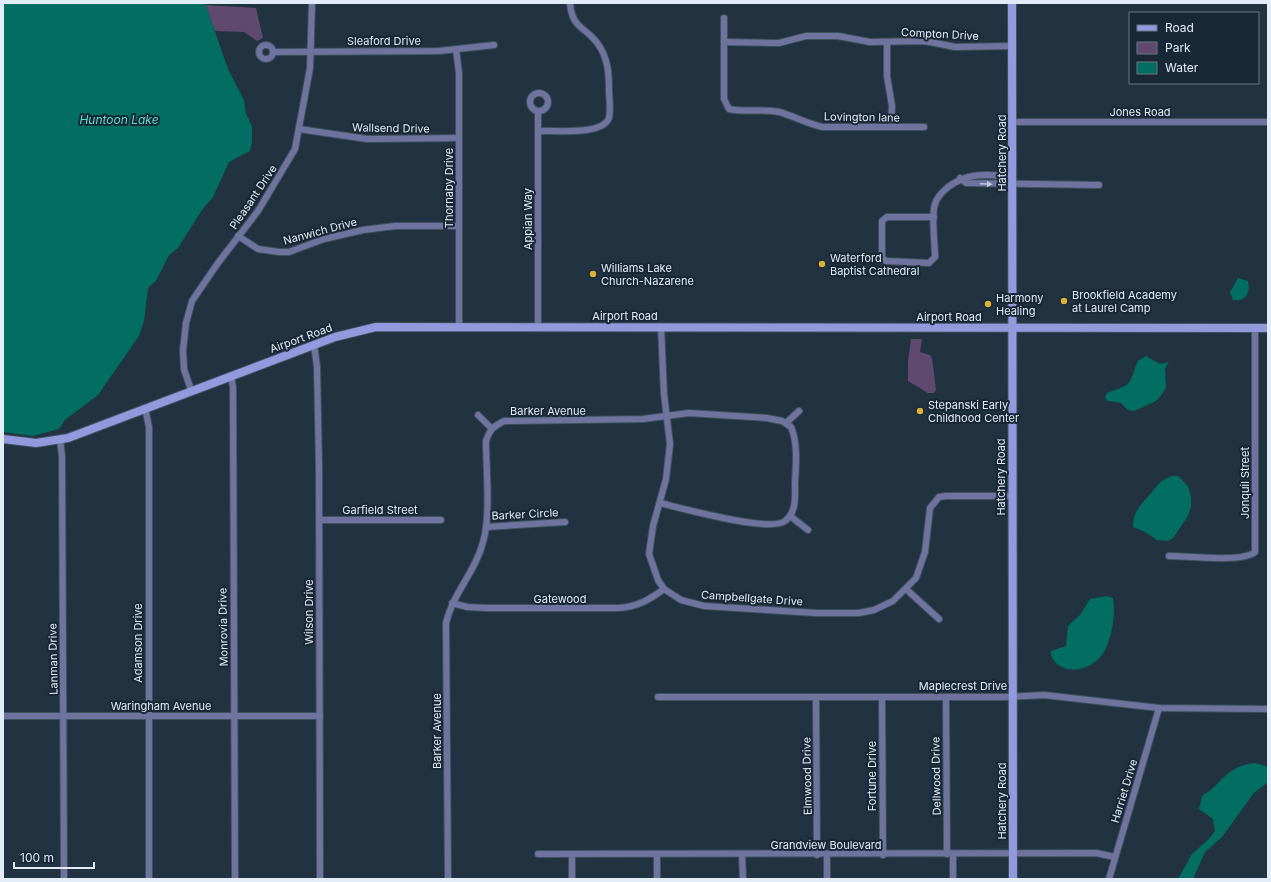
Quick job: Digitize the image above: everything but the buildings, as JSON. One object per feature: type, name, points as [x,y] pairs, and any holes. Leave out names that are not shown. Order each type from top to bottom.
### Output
[{"type":"street","name":"Pleasant Drive","points":[[191,390],[184,369],[183,358],[186,323],[189,310],[204,281],[258,211],[289,162],[295,149],[312,52],[312,3]]},
{"type":"street","points":[[538,131],[596,129],[605,124],[609,117],[609,71],[606,61],[598,44],[579,26],[572,17],[570,3]]},
{"type":"street","name":"Hatchery Road","points":[[1012,3],[1013,879]]},
{"type":"street","name":"Lovington lane","points":[[724,18],[724,99],[729,109],[739,112],[777,112],[811,125],[823,127],[924,128]]},
{"type":"street","name":"Compton Drive","points":[[724,42],[778,42],[806,36],[838,36],[859,42],[925,41],[955,47],[1012,46]]},
{"type":"street","points":[[887,42],[887,76],[892,106],[891,127]]},
{"type":"street","name":"Sleaford Drive","points":[[274,52],[456,49],[494,45]]},
{"type":"street","name":"Thornaby Drive","points":[[456,49],[459,73],[459,326]]},
{"type":"street","name":"Appian Way","points":[[538,111],[538,327]]},
{"type":"street","name":"Jones Road","points":[[1012,122],[1268,122]]},
{"type":"street","name":"Wallsend Drive","points":[[299,129],[367,139],[459,138]]},
{"type":"street","points":[[934,217],[887,217],[882,221],[882,258],[886,261],[929,262],[935,257],[934,206],[944,190],[960,178],[968,176],[1099,185]]},
{"type":"street","name":"Nanwich Drive","points":[[238,236],[258,249],[289,252],[324,239],[363,230],[395,226],[459,226]]},
{"type":"street","name":"Airport Road","points":[[3,439],[30,444],[60,440],[314,344],[350,332],[370,328],[459,326],[1268,328]]},
{"type":"street","points":[[661,327],[664,394],[670,444],[669,462],[660,503],[653,526],[649,554],[658,580],[664,589]]},
{"type":"street","name":"Jonquil Street","points":[[1170,556],[1234,557],[1246,556],[1255,552],[1255,328]]},
{"type":"street","name":"Wilson Drive","points":[[314,344],[317,367],[319,520],[320,879]]},
{"type":"street","name":"Monrovia Drive","points":[[231,376],[233,387],[234,879]]},
{"type":"street","name":"Adamson Drive","points":[[145,408],[149,427],[149,879]]},
{"type":"street","points":[[660,503],[725,519],[767,525],[776,525],[784,522],[790,516],[795,502],[795,446],[793,432],[786,424],[799,411]]},
{"type":"street","name":"Barker Avenue","points":[[448,879],[446,623],[452,602],[483,543],[486,527],[486,441],[491,428],[504,421],[643,420],[688,413],[738,415],[775,420],[786,424]]},
{"type":"street","points":[[478,415],[491,428]]},
{"type":"street","name":"Lanman Drive","points":[[60,440],[62,456],[64,879]]},
{"type":"street","name":"Campbellgate Drive","points":[[664,589],[681,600],[704,606],[841,614],[874,610],[893,601],[916,578],[921,565],[928,535],[930,508],[934,501],[939,497],[946,496],[1012,496]]},
{"type":"street","points":[[790,516],[808,530]]},
{"type":"street","name":"Garfield Street","points":[[319,520],[441,520]]},
{"type":"street","name":"Barker Circle","points":[[486,527],[565,522]]},
{"type":"street","name":"Gatewood","points":[[452,602],[467,607],[486,608],[618,608],[632,607],[647,601],[664,589]]},
{"type":"street","points":[[906,589],[939,619]]},
{"type":"street","name":"Maplecrest Drive","points":[[658,697],[946,697],[1044,695],[1159,708],[1268,708]]},
{"type":"street","name":"Elmwood Drive","points":[[816,697],[817,855]]},
{"type":"street","name":"Fortune Drive","points":[[882,697],[883,855]]},
{"type":"street","name":"Dellwood Drive","points":[[946,697],[950,854],[953,879]]},
{"type":"street","name":"Harriet Drive","points":[[1109,879],[1159,708]]},
{"type":"street","name":"Waringham Avenue","points":[[3,716],[320,716]]},
{"type":"street","name":"Grandview Boulevard","points":[[538,854],[883,855],[1096,853],[1115,857]]},
{"type":"street","points":[[572,855],[572,879]]},
{"type":"street","points":[[656,855],[657,879]]},
{"type":"street","points":[[742,855],[743,879]]},
{"type":"street","points":[[827,855],[827,879]]},
{"type":"green space","points":[[205,5],[256,8],[263,38],[257,41],[244,32],[215,31]]},
{"type":"green space","points":[[911,339],[922,339],[920,352],[930,355],[932,358],[936,390],[934,393],[928,393],[908,381],[908,362]]},
{"type":"water","name":"Huntoon Lake","points":[[3,3],[205,3],[228,69],[244,100],[246,114],[252,126],[252,142],[250,151],[229,162],[213,197],[202,210],[178,248],[169,255],[156,281],[148,288],[144,321],[139,336],[98,395],[65,420],[59,429],[33,436],[3,432]]},
{"type":"water","points":[[1238,278],[1248,281],[1248,292],[1244,298],[1233,300],[1230,292]]},
{"type":"water","points":[[1146,356],[1160,364],[1169,362],[1165,368],[1166,387],[1163,393],[1156,401],[1134,411],[1128,410],[1121,403],[1108,401],[1105,398],[1107,393],[1129,383],[1138,361]]},
{"type":"water","points":[[1172,476],[1178,476],[1188,486],[1191,497],[1191,507],[1188,516],[1173,538],[1168,541],[1157,540],[1145,532],[1133,527],[1133,521],[1136,512],[1159,484],[1163,480]]},
{"type":"water","points":[[1107,596],[1113,598],[1114,618],[1110,638],[1101,656],[1096,661],[1084,668],[1063,668],[1057,664],[1052,658],[1051,651],[1066,646],[1068,626],[1080,615],[1090,599]]},
{"type":"water","points":[[1256,763],[1268,767],[1268,782],[1254,793],[1222,837],[1205,852],[1193,879],[1178,879],[1192,854],[1210,838],[1215,831],[1213,819],[1199,809],[1202,796],[1236,768]]},
{"type":"place","name":"Waterford Baptist Cathedral","points":[[822,264]]},
{"type":"place","name":"Williams Lake Church-Nazarene","points":[[593,274]]},
{"type":"place","name":"Brookfield Academy at Laurel Camp","points":[[1064,301]]},
{"type":"place","name":"Harmony Healing","points":[[988,304]]},
{"type":"place","name":"Stepanski Early Childhood Center","points":[[920,411]]}]
